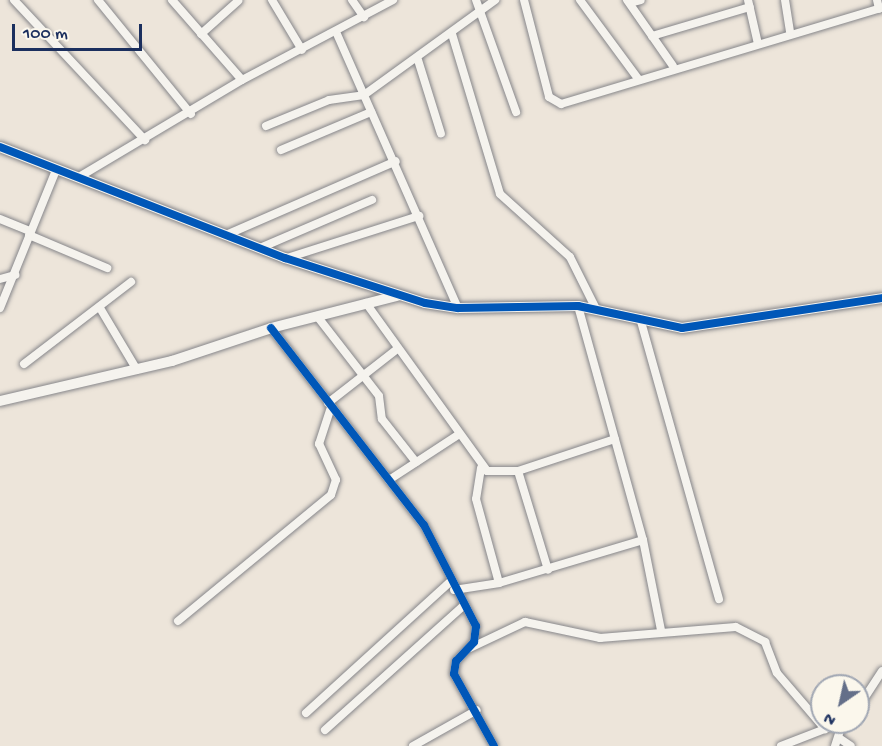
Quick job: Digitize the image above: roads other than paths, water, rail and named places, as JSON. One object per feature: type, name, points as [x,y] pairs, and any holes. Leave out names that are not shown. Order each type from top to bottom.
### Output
[{"type":"street","points":[[14,0],[145,140]]},
{"type":"street","points":[[98,0],[191,114]]},
{"type":"street","points":[[172,0],[242,80]]},
{"type":"street","points":[[272,0],[302,50]]},
{"type":"street","points":[[352,0],[364,17]]},
{"type":"street","points":[[79,177],[191,114],[242,80],[337,34],[393,0]]},
{"type":"street","points":[[476,0],[482,8],[516,112]]},
{"type":"street","points":[[266,126],[329,100],[363,95],[418,60],[495,0]]},
{"type":"street","points":[[524,0],[552,101],[561,104],[639,80],[673,66],[880,9],[877,0]]},
{"type":"street","points":[[580,0],[639,80]]},
{"type":"street","points":[[641,0],[628,2],[673,66]]},
{"type":"street","points":[[784,0],[790,32]]},
{"type":"street","points":[[201,34],[238,1]]},
{"type":"street","points":[[652,36],[749,3],[758,44]]},
{"type":"street","points":[[337,34],[363,95],[396,161],[458,308]]},
{"type":"street","points":[[452,34],[500,194],[570,257],[596,309]]},
{"type":"street","points":[[418,60],[441,134]]},
{"type":"street","points":[[281,150],[371,112]]},
{"type":"street","points":[[0,147],[285,258],[399,296],[458,308],[578,306],[700,327],[882,298]]},
{"type":"street","points":[[226,235],[396,161]]},
{"type":"street","points":[[0,308],[56,170]]},
{"type":"street","points":[[260,248],[372,200]]},
{"type":"street","points":[[285,258],[419,216]]},
{"type":"street","points":[[0,219],[107,268]]},
{"type":"street","points":[[0,279],[15,275]]},
{"type":"street","points":[[24,364],[131,282]]},
{"type":"street","points":[[0,401],[137,370],[271,328],[399,296]]},
{"type":"street","points":[[366,303],[481,468],[476,499],[499,583]]},
{"type":"street","points":[[578,306],[643,540],[661,630]]},
{"type":"street","points":[[100,308],[137,370]]},
{"type":"street","points":[[317,316],[379,396],[382,419],[416,462]]},
{"type":"street","points":[[640,318],[719,599]]},
{"type":"street","points":[[271,328],[424,525],[454,590],[476,626],[468,649]]},
{"type":"street","points":[[178,621],[331,495],[336,480],[319,437],[330,405],[397,350]]},
{"type":"street","points":[[389,480],[458,435]]},
{"type":"street","points":[[481,468],[518,471],[615,439]]},
{"type":"street","points":[[518,471],[548,570]]},
{"type":"street","points":[[454,590],[499,583],[643,540]]},
{"type":"street","points":[[306,713],[450,582]]},
{"type":"street","points":[[325,730],[463,606]]},
{"type":"street","points":[[495,746],[477,710],[454,674],[456,662],[468,649],[525,622],[600,638],[661,630],[736,627],[755,633],[765,642],[777,673],[810,712]]},
{"type":"street","points":[[870,690],[882,671]]},
{"type":"street","points":[[413,746],[477,710]]},
{"type":"street","points":[[782,746],[812,734]]},
{"type":"street","points":[[837,742],[851,746]]}]
